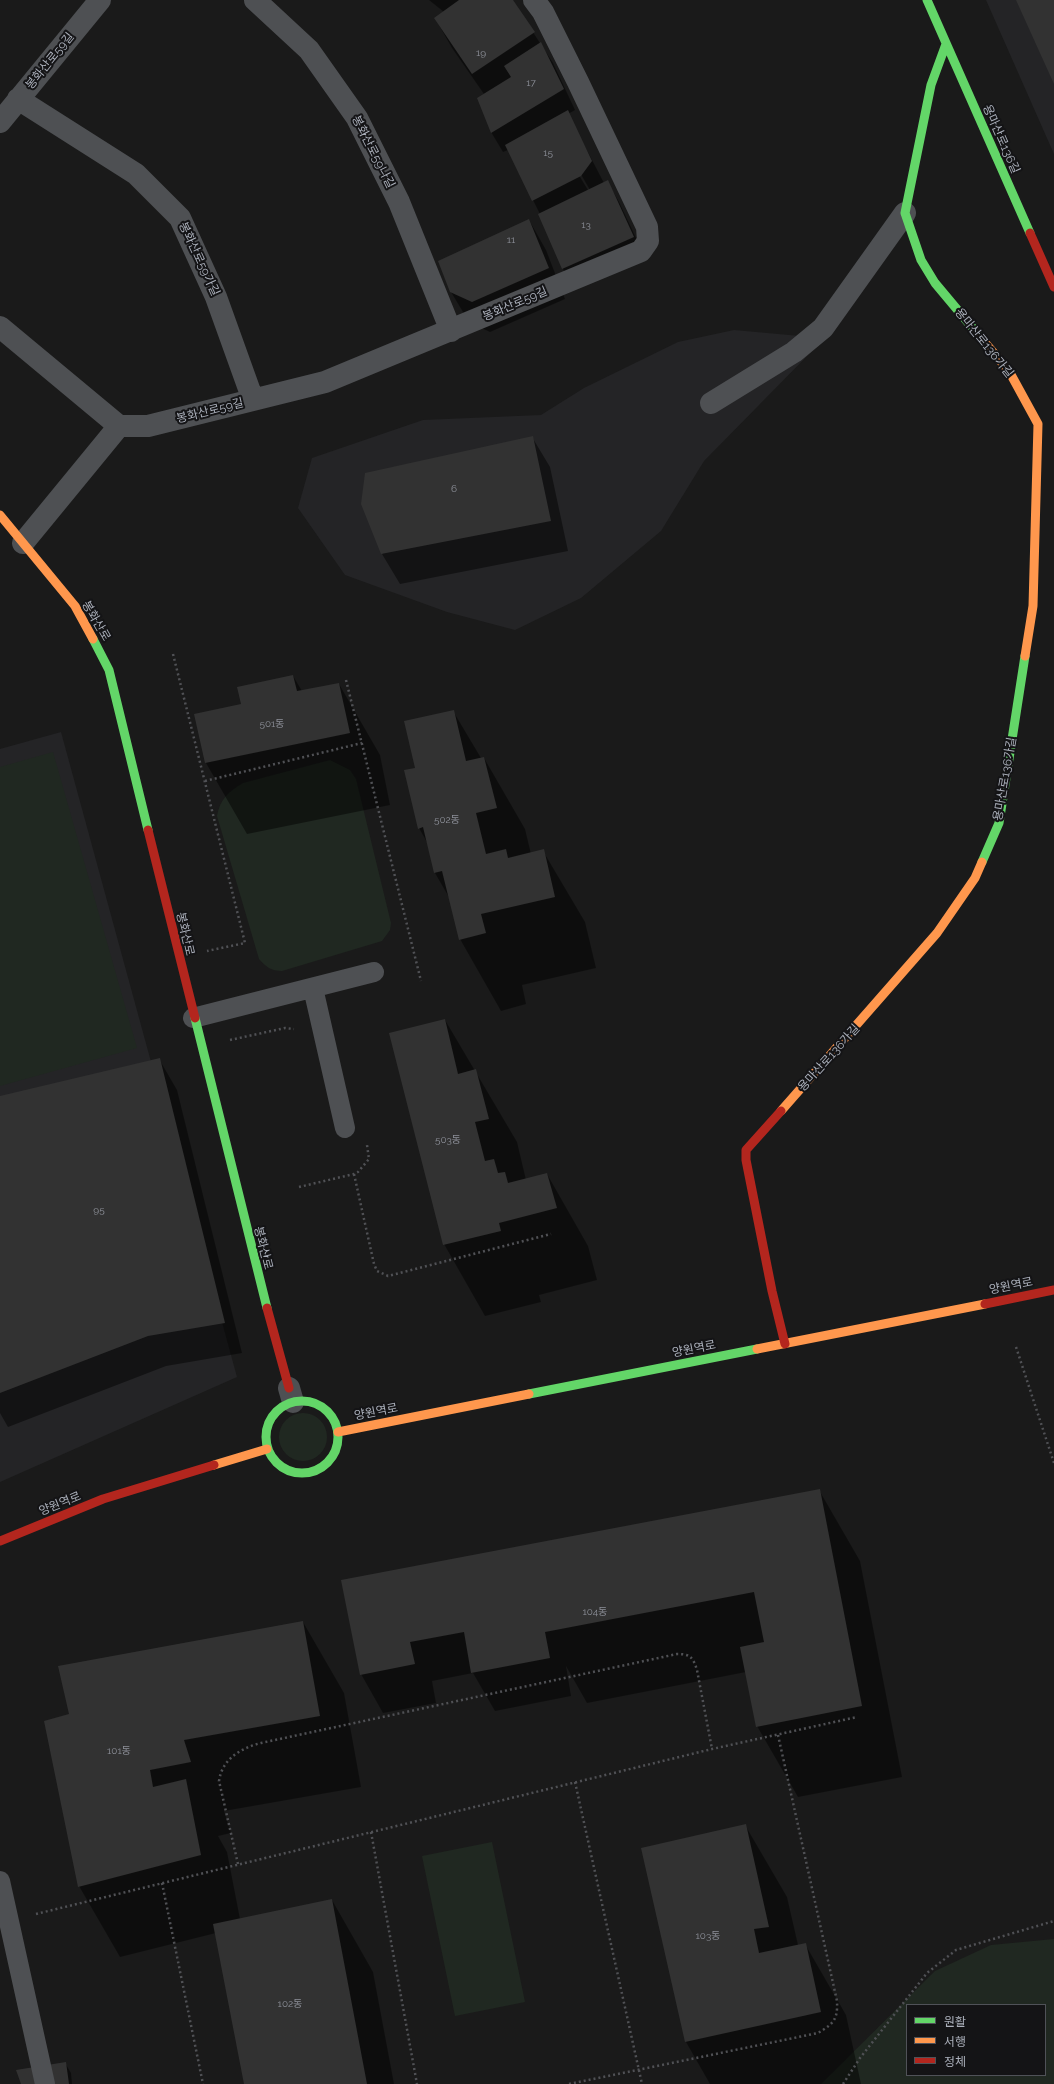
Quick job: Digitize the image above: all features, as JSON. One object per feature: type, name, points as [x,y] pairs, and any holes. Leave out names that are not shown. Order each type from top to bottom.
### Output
[{"type":"street","name":"봉화산로59길","points":[[0,122],[100,0]]},
{"type":"street","name":"봉화산로59나길","points":[[255,0],[309,50],[357,118],[399,202],[451,331]]},
{"type":"street","name":"봉화산로59길","points":[[119,426],[148,426],[326,382],[641,251],[648,241],[647,226],[578,82],[542,12],[534,0]]},
{"type":"street","name":"용마산로136길","points":[[927,0],[1054,287]]},
{"type":"street","points":[[711,403],[794,352],[823,328],[905,213],[931,85],[946,44]]},
{"type":"street","name":"봉화산로59가길","points":[[18,99],[136,174],[180,218],[216,296],[253,400]]},
{"type":"street","name":"용마산로136가길","points":[[785,1344],[746,1160],[746,1150],[937,933],[975,878],[999,823],[1033,606],[1038,424],[1009,371],[935,283],[921,260],[905,213]]},
{"type":"street","points":[[0,326],[119,426],[23,543]]},
{"type":"street","name":"봉화산로","points":[[0,515],[75,606],[109,670],[193,1018],[258,1275],[291,1395]]},
{"type":"street","name":"양원역로","points":[[338,1432],[1054,1290]]},
{"type":"street","points":[[291,1395],[317,1404],[326,1410],[334,1420],[338,1432],[338,1443],[334,1455],[327,1464],[311,1473],[293,1473],[282,1468],[273,1460],[267,1449],[265,1437],[267,1426],[273,1415],[282,1407],[291,1395]]},
{"type":"street","name":"양원역로","points":[[0,1541],[123,1492],[267,1449]]},
{"type":"lane","points":[[193,1018],[374,972]]},
{"type":"lane","points":[[312,988],[345,1128]]},
{"type":"lane","points":[[0,1881],[45,2084]]},
{"type":"path","points":[[173,654],[245,943],[206,952]]},
{"type":"path","points":[[346,680],[421,981]]},
{"type":"path","points":[[205,781],[362,743]]},
{"type":"path","points":[[228,1040],[285,1028],[294,1029],[297,1032]]},
{"type":"path","points":[[299,1188],[354,1174],[365,1165],[370,1155]]},
{"type":"path","points":[[354,1174],[374,1264],[377,1270],[388,1276],[551,1234]]},
{"type":"path","points":[[1016,1347],[1054,1463]]},
{"type":"path","points":[[238,1864],[219,1781],[220,1770],[226,1762],[246,1746],[669,1656],[687,1654],[694,1659],[697,1670],[712,1749]]},
{"type":"path","points":[[9,1922],[238,1864],[712,1749],[857,1717]]},
{"type":"path","points":[[569,2084],[818,2033],[830,2025],[838,2015],[838,2001],[778,1734]]},
{"type":"path","points":[[576,1782],[642,2084]]},
{"type":"path","points":[[370,1832],[417,2084]]},
{"type":"path","points":[[162,1883],[203,2084]]},
{"type":"path","points":[[843,2084],[860,2058],[927,1973],[956,1950],[1054,1921]]},
{"type":"shaded area","points":[[986,0],[1054,0],[1054,154]]},
{"type":"shaded area","points":[[734,330],[811,337],[814,349],[704,461],[661,531],[581,598],[515,630],[447,612],[345,575],[298,508],[312,458],[423,420],[541,415],[584,388],[678,342]]},
{"type":"shaded area","points":[[61,732],[237,1377],[0,1482],[0,749]]},
{"type":"shaded area","points":[[53,752],[137,1048],[0,1086],[0,767]]},
{"type":"shaded area","points":[[330,760],[350,770],[356,779],[391,923],[390,930],[382,941],[282,971],[275,970],[266,966],[259,959],[217,816],[218,810],[226,796],[233,789],[243,783]]},
{"type":"shaded area","points":[[303,1413],[312,1415],[320,1420],[325,1428],[327,1437],[325,1446],[320,1454],[312,1459],[303,1461],[294,1459],[286,1454],[281,1446],[279,1437],[281,1428],[286,1420],[294,1415]]},
{"type":"shaded area","points":[[492,1842],[525,2002],[455,2016],[422,1856]]},
{"type":"shaded area","points":[[1054,1939],[1054,2084],[821,2084],[935,1971],[991,1945]]},
{"type":"building","points":[[459,0],[513,0],[535,32],[472,74],[434,18]]},
{"type":"building","points":[[1016,0],[1054,0],[1054,84]]},
{"type":"building","points":[[541,42],[564,89],[491,133],[477,98],[511,77],[504,66]]},
{"type":"building","points":[[568,110],[592,161],[581,176],[532,201],[505,145]]},
{"type":"building","points":[[608,180],[634,237],[562,269],[538,214]]},
{"type":"building","points":[[529,219],[549,268],[472,302],[450,292],[438,261]]},
{"type":"building","points":[[533,436],[551,521],[381,554],[361,504],[365,473]]},
{"type":"building","points":[[293,675],[297,691],[339,683],[350,733],[205,763],[194,714],[241,704],[237,687]]},
{"type":"building","points":[[454,710],[466,761],[484,757],[497,808],[476,813],[486,854],[506,849],[508,858],[544,849],[555,897],[481,914],[486,933],[459,940],[442,871],[434,873],[423,827],[418,829],[404,770],[415,768],[404,721]]},
{"type":"building","points":[[445,1019],[458,1074],[476,1069],[489,1119],[475,1122],[485,1161],[494,1159],[498,1173],[505,1172],[508,1183],[547,1173],[557,1208],[499,1223],[501,1231],[443,1245],[389,1033]]},
{"type":"building","points":[[160,1058],[225,1323],[148,1336],[0,1393],[0,1096]]},
{"type":"building","points":[[820,1489],[862,1706],[756,1727],[740,1647],[764,1642],[754,1592],[545,1632],[550,1658],[471,1673],[464,1632],[410,1642],[415,1664],[360,1675],[341,1580]]},
{"type":"building","points":[[303,1621],[320,1716],[184,1740],[191,1762],[150,1770],[153,1787],[186,1779],[201,1855],[78,1887],[44,1721],[69,1714],[58,1666]]},
{"type":"building","points":[[746,1824],[769,1927],[754,1929],[759,1953],[806,1943],[821,2012],[685,2042],[641,1848]]},
{"type":"building","points":[[332,1899],[367,2084],[244,2084],[213,1924]]},
{"type":"building","points":[[66,2062],[69,2084],[21,2084],[16,2070]]},
{"type":"traffic: fast","points":[[927,0],[1030,233]]},
{"type":"traffic: fast","points":[[946,44],[931,85],[905,213],[921,260],[935,283],[981,338]]},
{"type":"traffic: fast","points":[[93,639],[109,670],[148,830]]},
{"type":"traffic: fast","points":[[982,862],[999,823],[1025,656]]},
{"type":"traffic: fast","points":[[195,1018],[267,1308]]},
{"type":"traffic: fast","points":[[529,1394],[757,1349]]},
{"type":"traffic: fast","points":[[295,1401],[309,1401],[316,1403],[328,1411],[336,1423],[338,1437],[336,1451],[328,1463],[316,1471],[309,1473],[295,1473],[288,1471],[276,1463],[268,1451],[266,1444],[266,1430],[268,1423],[276,1411],[288,1403],[295,1401]]},
{"type":"traffic: slow","points":[[981,338],[1009,371],[1038,424],[1033,606],[1025,656]]},
{"type":"traffic: slow","points":[[0,515],[75,606],[93,639]]},
{"type":"traffic: slow","points":[[781,1111],[937,933],[975,878],[982,862]]},
{"type":"traffic: slow","points":[[757,1349],[985,1304]]},
{"type":"traffic: slow","points":[[338,1432],[529,1394]]},
{"type":"traffic: slow","points":[[214,1465],[267,1449]]},
{"type":"traffic: jam","points":[[1030,233],[1054,287]]},
{"type":"traffic: jam","points":[[148,830],[195,1018]]},
{"type":"traffic: jam","points":[[781,1111],[746,1150],[746,1160],[772,1291],[785,1344]]},
{"type":"traffic: jam","points":[[985,1304],[1054,1290]]},
{"type":"traffic: jam","points":[[267,1308],[289,1388]]},
{"type":"traffic: jam","points":[[0,1541],[103,1499],[214,1465]]}]
